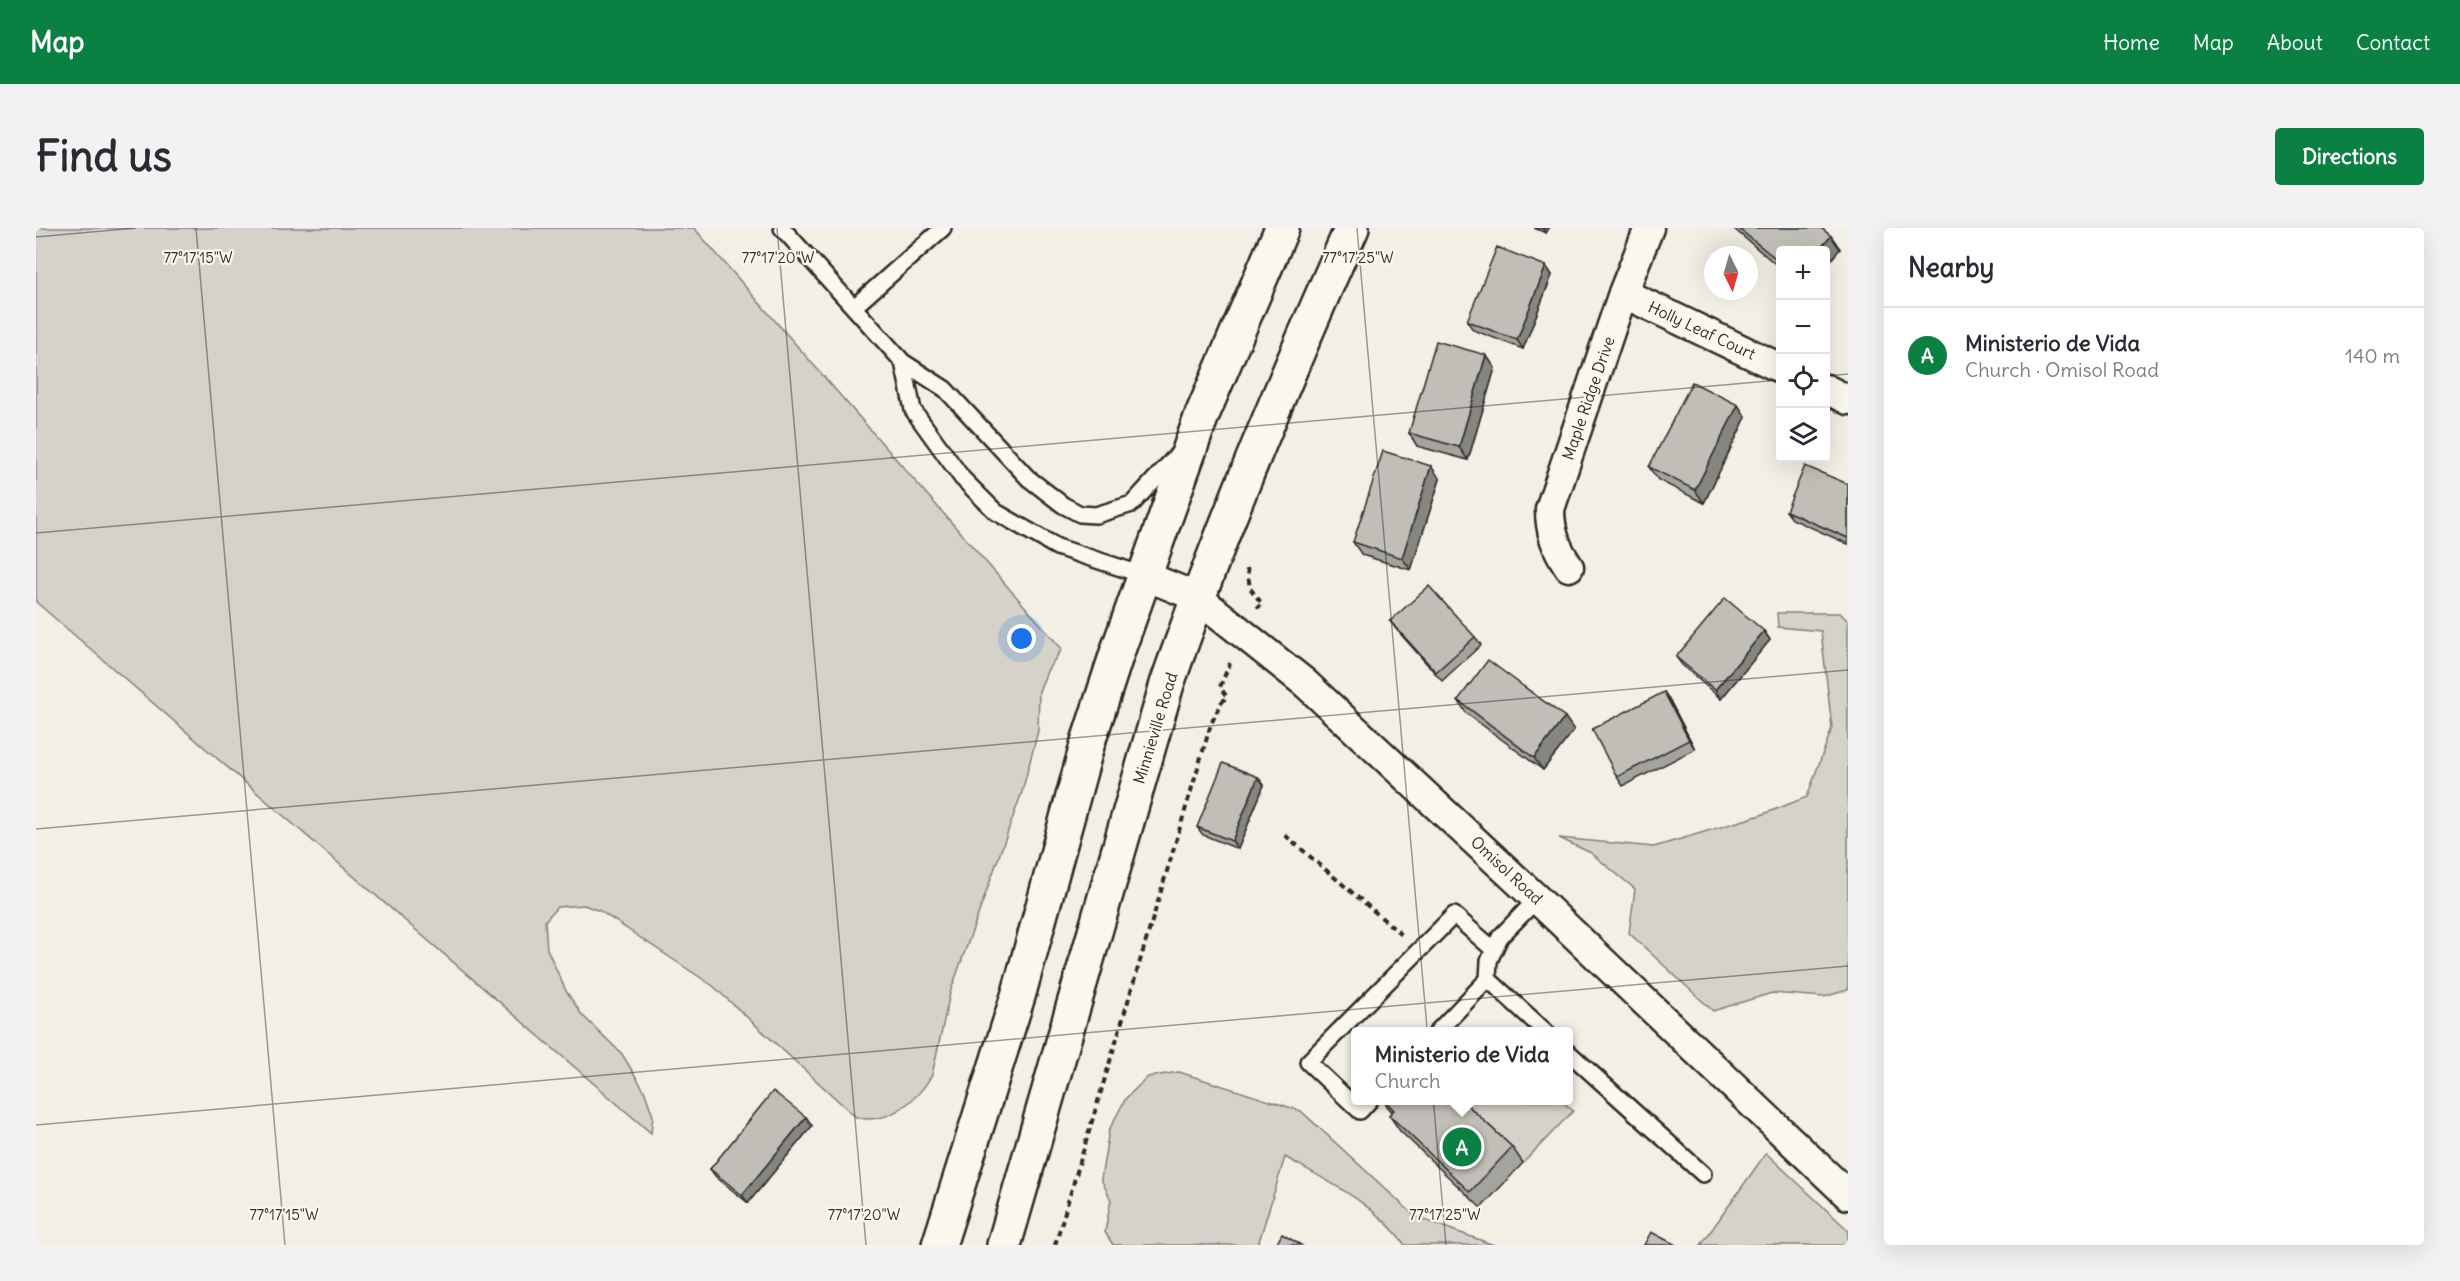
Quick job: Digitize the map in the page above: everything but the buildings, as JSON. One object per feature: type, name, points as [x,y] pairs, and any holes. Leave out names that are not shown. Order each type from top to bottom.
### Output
[{"type":"main road","points":[[939,1245],[1019,993],[1088,742],[1143,575],[1195,435],[1282,228]]},
{"type":"main road","name":"Minnieville Road","points":[[1004,1245],[1163,696],[1197,597],[1305,332],[1352,228]]},
{"type":"street","name":"Maple Ridge Drive","points":[[1569,567],[1557,549],[1550,526],[1550,509],[1623,293],[1649,228]]},
{"type":"street","name":"Holly Leaf Court","points":[[1623,293],[1776,366]]},
{"type":"street","points":[[1830,391],[1848,400]]},
{"type":"street","name":"Omisol Road","points":[[1143,575],[1197,597],[1305,683],[1537,899],[1848,1196]]},
{"type":"lane","points":[[782,228],[903,362],[945,389],[1035,484],[1055,501],[1080,514],[1102,515],[1132,504],[1195,435]]},
{"type":"lane","points":[[854,307],[943,228]]},
{"type":"lane","points":[[903,362],[913,410],[962,478],[996,512],[1057,547],[1143,575]]},
{"type":"lane","points":[[1442,1027],[1488,979],[1489,961],[1500,937],[1537,899]]},
{"type":"lane","points":[[1351,1103],[1308,1062],[1454,915],[1494,950]]},
{"type":"lane","points":[[1488,979],[1541,1027]]},
{"type":"lane","points":[[1573,1056],[1703,1174]]},
{"type":"lane","points":[[1354,1105],[1360,1111],[1366,1105]]},
{"type":"path","points":[[1055,1245],[1211,724],[1221,703],[1227,697],[1220,687]]},
{"type":"path","points":[[1285,835],[1419,950]]},
{"type":"shaded area","points":[[36,228],[694,228],[1062,649],[1048,669],[1039,691],[1038,731],[1022,792],[950,993],[932,1075],[918,1094],[890,1115],[868,1119],[856,1117],[713,986],[600,911],[584,905],[557,907],[545,921],[547,949],[566,991],[582,1015],[622,1054],[644,1090],[653,1116],[651,1133],[36,602]]},
{"type":"shaded area","points":[[1777,613],[1840,613],[1848,621],[1848,990],[1824,997],[1772,993],[1713,1011],[1629,933],[1635,889],[1591,853],[1559,838],[1654,847],[1761,815],[1807,797],[1832,728],[1821,631],[1778,627]]},
{"type":"shaded area","points":[[1179,1072],[1301,1111],[1416,1217],[1494,1245],[1405,1245],[1366,1206],[1334,1184],[1285,1157],[1258,1245],[1113,1245],[1105,1232],[1111,1200],[1101,1179],[1109,1130],[1126,1098],[1148,1077]]},
{"type":"shaded area","points":[[1461,1105],[1566,1105],[1573,1111],[1523,1163]]},
{"type":"shaded area","points":[[1766,1153],[1848,1230],[1848,1245],[1701,1245]]},
{"type":"place","name":"Ministerio de Vida","points":[[1462,1147]]}]
